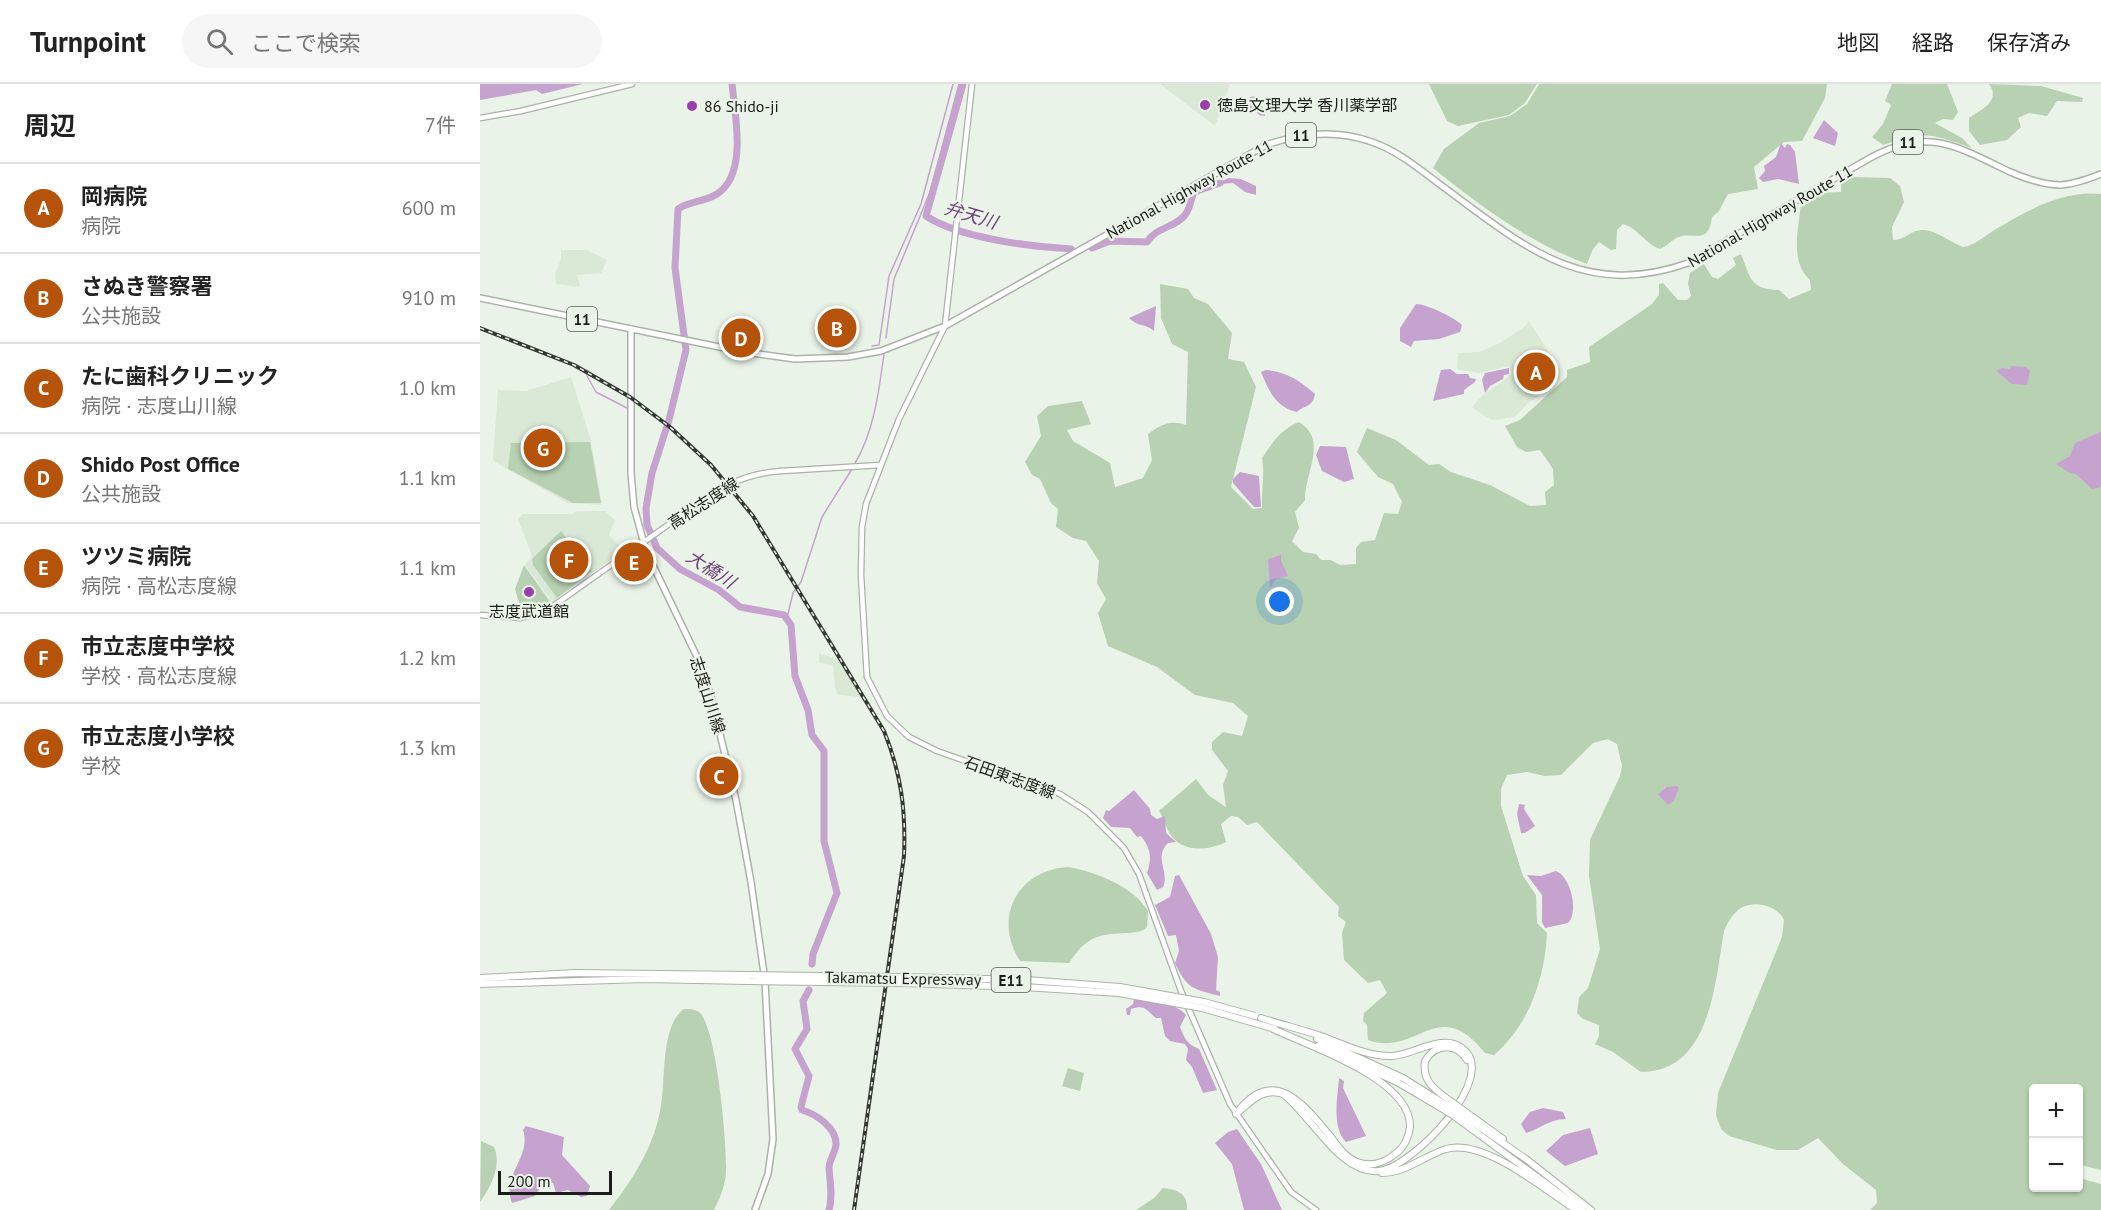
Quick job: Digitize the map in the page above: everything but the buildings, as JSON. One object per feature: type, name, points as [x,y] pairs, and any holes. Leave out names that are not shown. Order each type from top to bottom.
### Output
[{"type":"highway","name":"Takamatsu Expressway","points":[[480,978],[575,973],[902,980],[1120,990],[1256,1019],[1356,1054],[1403,1078],[1446,1105]]},
{"type":"highway","name":"Takamatsu Expressway","points":[[480,984],[622,979],[749,978]]},
{"type":"highway","points":[[1256,1019],[1380,1056],[1404,1055],[1444,1042],[1463,1048],[1468,1054],[1472,1062],[1472,1078],[1438,1130],[1400,1164],[1382,1170],[1369,1168]]},
{"type":"highway","name":"Takamatsu Expressway","points":[[1256,1019],[1271,1028],[1357,1062],[1446,1105]]},
{"type":"highway","points":[[1271,1028],[1353,1066],[1400,1096],[1409,1112],[1410,1122],[1406,1142],[1391,1157],[1369,1168]]},
{"type":"highway","points":[[1369,1168],[1387,1165],[1407,1155],[1443,1119],[1463,1088],[1469,1069],[1464,1054],[1449,1046],[1441,1047],[1428,1055],[1424,1070],[1430,1085],[1446,1105],[1458,1112],[1493,1137]]},
{"type":"highway","points":[[1236,1114],[1260,1094],[1267,1092],[1283,1094],[1350,1163],[1389,1173],[1439,1151],[1464,1148],[1476,1150],[1555,1190],[1571,1201],[1576,1210]]},
{"type":"highway","name":"E11","points":[[1446,1105],[1526,1159],[1555,1190]]},
{"type":"highway","name":"E11","points":[[1493,1137],[1582,1210]]},
{"type":"highway","name":"E11","points":[[1571,1201],[1591,1210]]},
{"type":"main road","points":[[480,118],[521,111],[632,84]]},
{"type":"main road","name":"石田東志度線","points":[[972,84],[945,326],[899,419],[867,504],[860,540],[864,655],[867,677],[877,700],[898,728],[922,745],[1060,794],[1088,812],[1124,848],[1139,874],[1181,991],[1236,1114],[1292,1192],[1316,1210]]},
{"type":"main road","name":"National Highway Route 11","points":[[480,298],[764,356],[819,359],[881,351],[945,326],[1266,145],[1309,134],[1346,135],[1382,146],[1403,158],[1540,255],[1574,269],[1609,276],[1641,275],[1688,263],[1870,158],[1901,143],[1923,140],[1949,144],[2017,175],[2048,184],[2072,183],[2101,174]]},
{"type":"main road","name":"志度山川線","points":[[631,329],[631,473],[634,507],[643,542],[699,661],[711,697],[736,800],[752,882],[765,981],[773,1139],[768,1174],[755,1210]]},
{"type":"main road","name":"高松志度線","points":[[480,615],[521,618],[538,615],[734,480],[781,471],[881,465]]},
{"type":"shaded area","points":[[480,84],[583,84],[542,94],[536,90],[480,100]]},
{"type":"shaded area","name":"徳島文理大学 香川薬学部","points":[[1160,84],[1230,84],[1215,126]]},
{"type":"shaded area","points":[[1250,97],[1260,98],[1265,116],[1259,115],[1255,110],[1251,113],[1249,109],[1245,110]]},
{"type":"shaded area","points":[[1824,120],[1838,133],[1835,146],[1813,138]]},
{"type":"shaded area","points":[[1781,143],[1785,148],[1787,144],[1790,145],[1795,152],[1799,184],[1778,179],[1763,182],[1759,178],[1765,171],[1764,166],[1776,157]]},
{"type":"shaded area","points":[[1229,178],[1241,179],[1256,186],[1256,195],[1245,192],[1233,183],[1211,185]]},
{"type":"shaded area","points":[[561,250],[587,250],[607,260],[601,273],[577,275],[580,285],[577,287],[556,284],[555,274],[561,259]]},
{"type":"shaded area","points":[[1416,304],[1434,309],[1453,319],[1462,325],[1460,332],[1439,339],[1414,341],[1411,347],[1400,341],[1400,328]]},
{"type":"shaded area","points":[[1156,306],[1154,331],[1129,318]]},
{"type":"shaded area","points":[[1529,321],[1560,370],[1559,377],[1554,386],[1529,402],[1515,417],[1493,420],[1472,407],[1482,396],[1512,374],[1509,366],[1479,373],[1460,370],[1457,368],[1458,353],[1479,352],[1500,343]]},
{"type":"shaded area","points":[[2011,366],[2026,367],[2030,371],[2027,385],[2012,384],[1996,371],[2002,368],[2010,369]]},
{"type":"shaded area","points":[[1509,368],[1509,374],[1504,375],[1503,379],[1490,386],[1485,393],[1482,380],[1485,373]]},
{"type":"shaded area","points":[[1450,369],[1457,374],[1468,374],[1470,378],[1476,379],[1475,382],[1464,390],[1464,394],[1433,401],[1441,370]]},
{"type":"shaded area","points":[[1266,370],[1287,375],[1298,381],[1315,394],[1312,401],[1297,412],[1283,406],[1266,385],[1261,372]]},
{"type":"shaded area","points":[[571,377],[591,441],[602,505],[568,503],[493,459],[498,390],[526,391]]},
{"type":"shaded area","points":[[2101,432],[2101,487],[2092,489],[2076,474],[2056,464],[2070,456],[2075,443]]},
{"type":"shaded area","points":[[1320,446],[1346,447],[1354,479],[1344,482],[1322,471],[1316,455]]},
{"type":"shaded area","points":[[1240,472],[1259,476],[1261,507],[1254,507],[1233,483],[1233,479]]},
{"type":"shaded area","points":[[577,511],[605,511],[615,520],[609,535],[624,550],[552,602],[525,565],[532,556],[518,519],[523,514],[573,514]]},
{"type":"shaded area","points":[[1281,555],[1281,561],[1288,576],[1276,579],[1270,588],[1268,559]]},
{"type":"shaded area","points":[[819,653],[840,660],[861,697],[838,695],[835,688],[833,665],[819,663]]},
{"type":"shaded area","points":[[1677,786],[1679,788],[1674,800],[1668,805],[1658,794],[1667,787]]},
{"type":"shaded area","points":[[1134,790],[1150,809],[1151,815],[1157,819],[1165,816],[1166,833],[1176,842],[1168,843],[1162,854],[1165,881],[1163,887],[1157,890],[1147,873],[1150,854],[1141,836],[1137,837],[1130,828],[1111,827],[1103,818],[1106,810],[1109,811]]},
{"type":"shaded area","points":[[1519,804],[1525,805],[1524,809],[1535,826],[1525,833],[1521,833],[1517,814]]},
{"type":"shaded area","points":[[1556,871],[1566,880],[1569,887],[1573,911],[1568,923],[1545,928],[1542,922],[1542,895],[1527,875],[1541,876]]},
{"type":"shaded area","points":[[1179,875],[1211,934],[1218,957],[1216,990],[1220,992],[1220,996],[1192,987],[1183,978],[1175,963],[1179,951],[1176,935],[1168,936],[1155,905],[1170,897],[1175,876]]},
{"type":"shaded area","points":[[1134,999],[1176,1007],[1186,1015],[1180,1027],[1189,1043],[1199,1049],[1217,1090],[1203,1093],[1192,1067],[1186,1060],[1188,1049],[1185,1044],[1170,1041],[1165,1036],[1161,1018],[1156,1018],[1139,1007],[1131,1009],[1130,1015],[1127,1015],[1126,1009],[1133,1004]]},
{"type":"shaded area","points":[[1339,1078],[1344,1081],[1343,1088],[1366,1136],[1346,1142],[1341,1136],[1337,1120]]},
{"type":"shaded area","points":[[1543,1108],[1563,1112],[1566,1119],[1526,1133],[1521,1124],[1530,1112]]},
{"type":"shaded area","points":[[526,1126],[564,1137],[562,1155],[590,1186],[587,1196],[581,1197],[568,1190],[556,1193],[553,1183],[544,1182],[535,1196],[512,1203],[510,1184],[524,1149],[523,1130]]},
{"type":"shaded area","points":[[1590,1128],[1598,1154],[1565,1166],[1546,1151],[1563,1135]]},
{"type":"shaded area","points":[[1237,1129],[1261,1164],[1282,1210],[1244,1210],[1232,1164],[1215,1143],[1228,1132]]},
{"type":"green space","points":[[1429,84],[1537,84],[1525,103],[1509,115],[1458,126],[1447,121]]},
{"type":"green space","points":[[1539,84],[1827,84],[1825,98],[1802,141],[1784,142],[1754,167],[1758,189],[1728,194],[1719,211],[1712,217],[1710,226],[1704,235],[1676,238],[1660,249],[1623,224],[1617,230],[1616,249],[1611,250],[1599,242],[1593,249],[1587,264],[1546,245],[1506,222],[1433,168],[1444,149],[1479,123],[1510,116],[1527,104]]},
{"type":"green space","points":[[1892,84],[1947,84],[1958,112],[1953,120],[1943,119],[1935,123],[1962,138],[1972,148],[1928,136],[1909,137],[1883,145],[1872,137],[1883,124],[1891,105],[1885,101]]},
{"type":"green space","points":[[1989,84],[2041,86],[2083,98],[2082,102],[2057,101],[2047,116],[2029,113],[2018,118],[2021,127],[2007,140],[1980,145],[1969,131],[1969,118],[1991,101],[1993,96]]},
{"type":"green space","points":[[1852,177],[1890,178],[1900,186],[1904,202],[1892,227],[1893,240],[1922,230],[1934,233],[1963,247],[2046,203],[2073,195],[2101,194],[2101,1170],[2083,1166],[2083,1084],[2029,1084],[2029,1192],[2083,1192],[2083,1179],[2101,1184],[2101,1210],[1870,1210],[1877,1203],[1876,1190],[1843,1164],[1818,1138],[1798,1150],[1777,1150],[1729,1136],[1721,1129],[1716,1115],[1718,1093],[1782,937],[1784,920],[1776,911],[1765,905],[1753,904],[1741,908],[1727,924],[1705,1021],[1696,1041],[1682,1057],[1664,1068],[1641,1072],[1613,1052],[1595,1044],[1599,1036],[1599,1025],[1583,1019],[1577,1013],[1579,997],[1588,988],[1600,949],[1589,876],[1590,840],[1620,776],[1622,766],[1617,744],[1608,739],[1593,743],[1561,775],[1545,776],[1527,772],[1507,775],[1501,789],[1501,806],[1523,876],[1536,895],[1537,923],[1547,933],[1539,983],[1517,1030],[1494,1055],[1485,1053],[1468,1036],[1453,1028],[1440,1027],[1400,1041],[1385,1043],[1368,1040],[1367,1025],[1363,1021],[1364,1013],[1387,993],[1380,980],[1368,983],[1344,960],[1342,933],[1346,922],[1338,916],[1339,907],[1257,822],[1247,825],[1238,817],[1231,816],[1221,824],[1226,842],[1210,848],[1185,846],[1172,836],[1159,811],[1196,779],[1208,795],[1226,807],[1223,785],[1228,771],[1212,750],[1212,742],[1223,732],[1242,736],[1248,716],[1233,703],[1195,695],[1157,667],[1108,646],[1098,613],[1106,599],[1097,583],[1099,561],[1086,541],[1073,538],[1056,527],[1058,509],[1051,503],[1040,479],[1032,475],[1025,462],[1041,436],[1037,416],[1048,406],[1082,401],[1091,424],[1067,430],[1073,441],[1110,463],[1115,487],[1143,478],[1152,460],[1148,434],[1166,424],[1186,425],[1188,352],[1172,344],[1161,318],[1160,284],[1188,289],[1194,298],[1208,304],[1232,333],[1228,359],[1244,362],[1256,387],[1231,487],[1253,509],[1262,508],[1262,458],[1266,452],[1287,428],[1299,422],[1308,429],[1314,448],[1313,458],[1305,500],[1295,512],[1299,528],[1292,541],[1303,552],[1316,554],[1321,560],[1331,560],[1340,565],[1356,564],[1356,548],[1361,542],[1375,540],[1384,513],[1398,514],[1402,502],[1393,484],[1378,477],[1357,452],[1367,428],[1396,440],[1429,465],[1439,464],[1451,472],[1490,485],[1530,506],[1546,505],[1545,492],[1554,485],[1553,469],[1540,450],[1526,452],[1517,447],[1505,426],[1520,420],[1567,377],[1567,370],[1590,362],[1589,347],[1652,304],[1659,295],[1659,284],[1663,283],[1678,300],[1687,300],[1691,296],[1688,284],[1690,273],[1704,264],[1712,277],[1718,279],[1736,265],[1733,258],[1741,254],[1750,276],[1757,285],[1779,290],[1789,299],[1811,290],[1810,280],[1799,263],[1797,254],[1801,202],[1816,193],[1841,192],[1841,183]]},
{"type":"green space","points":[[590,442],[601,503],[573,503],[508,469],[511,443]]},
{"type":"green space","points":[[561,531],[592,571],[557,598],[533,565],[532,559]]},
{"type":"green space","name":"志度武道館","points":[[524,565],[551,603],[522,613],[515,589]]},
{"type":"green space","points":[[1068,867],[1090,872],[1133,894],[1148,911],[1147,927],[1137,932],[1109,934],[1094,938],[1075,954],[1069,963],[1020,961],[1012,944],[1009,928],[1010,913],[1015,899],[1023,886],[1035,877],[1050,870]]},
{"type":"green space","points":[[684,1009],[701,1014],[712,1043],[723,1114],[726,1156],[724,1186],[714,1210],[609,1210],[628,1184],[650,1144],[662,1098],[668,1037],[677,1016]]},
{"type":"green space","points":[[1068,1068],[1084,1073],[1080,1091],[1062,1086]]},
{"type":"green space","points":[[481,1141],[494,1147],[497,1161],[491,1183],[480,1202]]},
{"type":"green space","points":[[1163,1188],[1181,1193],[1186,1200],[1187,1210],[1136,1210],[1154,1198]]},
{"type":"waterway","name":"大橋川","points":[[732,84],[737,127],[733,173],[727,185],[717,194],[678,209],[675,268],[686,350],[669,420],[652,473],[646,508],[647,525],[657,548],[680,569],[719,590],[740,607],[784,615],[791,625],[795,676],[808,710],[812,735],[824,751],[824,841],[837,893],[813,954],[812,964]]},
{"type":"waterway","points":[[872,346],[879,345],[889,276],[921,204],[953,84]]},
{"type":"waterway","points":[[886,338],[894,279],[930,192],[959,84]]},
{"type":"waterway","name":"弁天川","points":[[963,84],[926,216],[940,224],[976,236],[1071,249]]},
{"type":"waterway","points":[[1092,248],[1110,241],[1147,242],[1155,233],[1176,223],[1185,215],[1194,192],[1220,183]]},
{"type":"waterway","points":[[854,465],[871,425],[878,397],[884,354]]},
{"type":"waterway","points":[[587,376],[596,392],[627,408]]},
{"type":"waterway","points":[[787,618],[793,593],[801,582],[822,517],[852,469]]},
{"type":"waterway","name":"大橋川","points":[[809,990],[803,1001],[807,1029],[795,1049],[809,1076],[802,1110],[825,1123],[835,1139],[836,1145],[829,1165],[831,1194],[829,1210]]},
{"type":"railway","points":[[480,328],[574,365],[630,397],[670,427],[711,465],[753,516],[884,731],[895,762],[901,792],[904,856],[854,1210]]},
{"type":"place","name":"徳島文理大学 香川薬学部","points":[[1205,105]]},
{"type":"place","name":"86 Shido-ji","points":[[692,106]]},
{"type":"place","name":"さぬき警察署","points":[[837,328]]},
{"type":"place","name":"Shido Post Office","points":[[741,338]]},
{"type":"place","name":"岡病院","points":[[1536,372]]},
{"type":"place","name":"市立志度小学校","points":[[543,448]]},
{"type":"place","name":"市立志度中学校","points":[[569,560]]},
{"type":"place","name":"ツツミ病院","points":[[634,562]]},
{"type":"place","name":"志度武道館","points":[[529,592]]},
{"type":"place","name":"たに歯科クリニック","points":[[719,776]]}]
